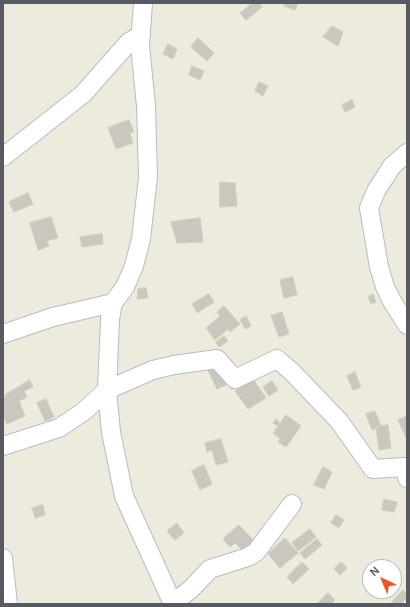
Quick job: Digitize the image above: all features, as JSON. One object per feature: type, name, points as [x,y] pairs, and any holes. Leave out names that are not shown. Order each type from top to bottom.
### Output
[{"type":"street","points":[[143,3],[140,44],[146,106],[148,177],[141,239],[134,266],[125,287],[113,303],[110,319],[107,390],[111,432],[124,496],[173,604],[191,589],[210,569],[248,557],[256,552],[292,504]]},
{"type":"street","points":[[3,156],[83,94],[129,42],[141,35]]},
{"type":"street","points":[[407,153],[392,166],[376,191],[369,208],[379,267],[385,286],[392,301],[407,325]]},
{"type":"street","points":[[3,334],[54,317],[113,303]]},
{"type":"street","points":[[3,446],[58,428],[83,412],[107,390],[153,370],[174,364],[217,359],[235,379],[277,359],[292,372],[339,421],[373,469],[405,467],[407,478]]},
{"type":"street","points":[[3,558],[4,583],[8,604]]},
{"type":"building","points":[[249,3],[259,3],[262,7],[246,20],[240,13],[250,5]]},
{"type":"building","points":[[285,3],[298,3],[295,10],[284,6]]},
{"type":"building","points":[[332,26],[343,32],[338,46],[323,37]]},
{"type":"building","points":[[198,38],[214,53],[207,61],[191,47]]},
{"type":"building","points":[[168,44],[177,49],[173,59],[163,54]]},
{"type":"building","points":[[192,66],[204,71],[200,80],[189,75]]},
{"type":"building","points":[[259,82],[268,86],[263,96],[255,91]]},
{"type":"building","points":[[352,100],[355,107],[345,112],[342,105]]},
{"type":"building","points":[[129,120],[134,132],[130,133],[133,143],[116,149],[108,128]]},
{"type":"building","points":[[220,182],[235,183],[237,206],[220,207]]},
{"type":"building","points":[[28,193],[33,204],[14,212],[9,202]]},
{"type":"building","points":[[51,217],[58,238],[47,241],[49,246],[38,250],[30,223]]},
{"type":"building","points":[[200,218],[203,242],[177,243],[171,222]]},
{"type":"building","points":[[102,234],[103,244],[82,247],[80,237]]},
{"type":"building","points":[[293,277],[297,295],[284,298],[280,280]]},
{"type":"building","points":[[146,288],[148,298],[137,299],[138,289]]},
{"type":"building","points":[[209,294],[214,302],[197,313],[192,304]]},
{"type":"building","points":[[373,294],[376,302],[371,304],[368,297]]},
{"type":"building","points":[[224,306],[240,324],[230,332],[228,329],[215,340],[206,328],[220,316],[217,312]]},
{"type":"building","points":[[282,312],[289,334],[279,337],[271,316]]},
{"type":"building","points":[[246,316],[251,326],[245,329],[240,320]]},
{"type":"building","points":[[224,336],[228,341],[219,347],[216,342]]},
{"type":"building","points":[[217,366],[226,385],[217,389],[208,370]]},
{"type":"building","points":[[355,372],[361,387],[353,390],[347,376]]},
{"type":"building","points":[[253,379],[266,398],[248,409],[235,391]]},
{"type":"building","points":[[30,380],[33,387],[24,391],[27,397],[19,401],[25,416],[7,424],[3,415],[3,398],[6,397],[5,395]]},
{"type":"building","points":[[272,381],[278,390],[269,396],[263,387]]},
{"type":"building","points":[[46,399],[54,417],[45,421],[37,403]]},
{"type":"building","points":[[375,411],[381,426],[372,430],[366,414]]},
{"type":"building","points":[[286,415],[301,426],[286,447],[278,442],[280,438],[273,433],[278,426],[273,423],[276,419],[280,423]]},
{"type":"building","points":[[407,416],[407,440],[398,420]]},
{"type":"building","points":[[388,425],[391,448],[379,450],[376,427]]},
{"type":"building","points":[[221,439],[228,462],[216,465],[212,450],[207,452],[205,443]]},
{"type":"building","points":[[204,465],[212,484],[200,490],[192,471]]},
{"type":"building","points":[[323,467],[332,472],[324,489],[314,485]]},
{"type":"building","points":[[384,499],[397,502],[394,512],[382,510]]},
{"type":"building","points":[[43,505],[45,515],[35,518],[32,508]]},
{"type":"building","points":[[336,515],[344,520],[339,528],[331,523]]},
{"type":"building","points":[[177,523],[184,533],[175,540],[167,531]]},
{"type":"building","points":[[239,525],[254,541],[250,551],[243,551],[235,543],[230,547],[223,539]]},
{"type":"building","points":[[310,529],[316,537],[298,551],[292,543]]},
{"type":"building","points":[[285,538],[298,553],[280,568],[268,554]]},
{"type":"building","points":[[317,539],[322,545],[305,559],[300,553]]},
{"type":"building","points":[[302,562],[309,569],[293,584],[287,577]]},
{"type":"building","points":[[341,562],[347,568],[340,575],[334,569]]},
{"type":"building","points":[[403,590],[407,594],[407,597],[401,604],[394,604],[392,602],[395,599],[402,599]]},
{"type":"building","points":[[328,593],[335,600],[331,604],[317,604]]}]
